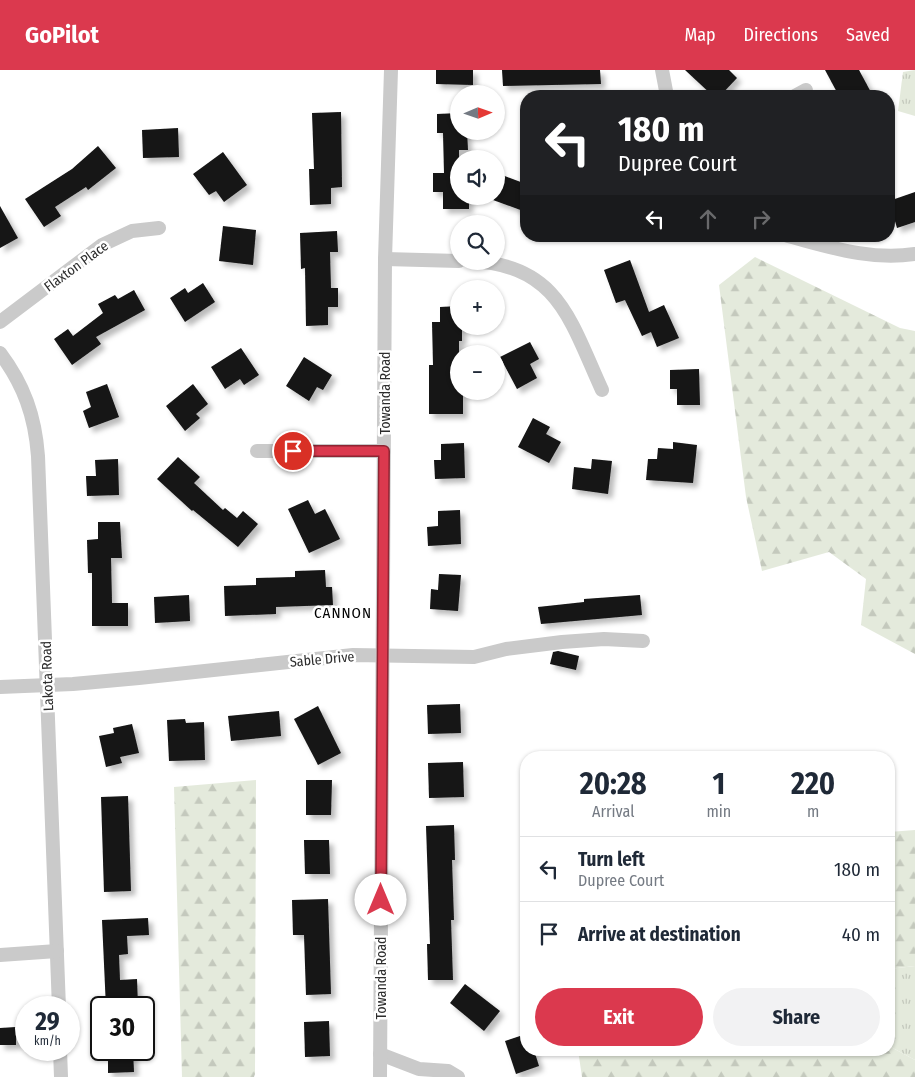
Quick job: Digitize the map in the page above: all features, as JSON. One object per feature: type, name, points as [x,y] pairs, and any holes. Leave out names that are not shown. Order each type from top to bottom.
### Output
[{"type":"street","name":"Towanda Road","points":[[380,1077],[386,259],[391,70]]},
{"type":"street","points":[[662,70],[666,90]]},
{"type":"street","name":"Flaxton Place","points":[[0,322],[110,241],[132,231],[159,228]]},
{"type":"street","points":[[812,242],[860,254],[883,256],[915,254]]},
{"type":"street","points":[[386,259],[450,261]]},
{"type":"street","points":[[505,264],[533,277],[548,289],[567,315],[602,390]]},
{"type":"street","name":"Lakota Road","points":[[0,353],[26,395],[36,430],[59,996]]},
{"type":"street","points":[[256,451],[384,451]]},
{"type":"street","name":"Sable Drive","points":[[0,687],[140,678],[353,655],[474,657],[506,650],[562,642],[604,639],[643,642]]},
{"type":"street","points":[[0,955],[57,951]]},
{"type":"street","points":[[380,1054],[419,1069],[448,1071],[458,1077]]},
{"type":"street","points":[[60,1061],[61,1077]]},
{"type":"green space","points":[[915,70],[915,116],[898,111],[903,72]]},
{"type":"green space","points":[[755,257],[900,328],[915,331],[915,654],[861,625],[866,579],[829,552],[762,571],[746,497],[719,285]]},
{"type":"green space","points":[[256,780],[255,1074],[254,1077],[182,1077],[174,787]]},
{"type":"green space","points":[[915,830],[915,966],[895,968],[895,832]]},
{"type":"green space","points":[[915,966],[915,1060],[895,1049],[895,968]]},
{"type":"green space","points":[[895,1049],[915,1060],[915,1077],[582,1077],[579,1056],[895,1056]]},
{"type":"building","points":[[436,70],[473,70],[473,85],[436,84]]},
{"type":"building","points":[[502,70],[600,70],[601,84],[503,85]]},
{"type":"building","points":[[685,70],[729,70],[737,78],[726,90],[707,90]]},
{"type":"building","points":[[825,70],[859,70],[870,90],[836,90]]},
{"type":"building","points":[[341,112],[342,187],[331,188],[331,204],[310,205],[309,169],[314,169],[312,113]]},
{"type":"building","points":[[450,113],[450,140],[467,140],[468,150],[450,150],[450,205],[469,205],[469,209],[443,209],[443,192],[433,192],[433,173],[444,173],[443,133],[437,133],[437,114]]},
{"type":"building","points":[[178,128],[179,157],[143,158],[142,130]]},
{"type":"building","points":[[98,146],[116,168],[88,190],[86,187],[55,207],[61,216],[44,227],[25,199],[72,169]]},
{"type":"building","points":[[223,152],[247,185],[224,202],[216,191],[209,195],[193,174]]},
{"type":"building","points":[[505,176],[520,182],[520,210],[505,204]]},
{"type":"building","points":[[915,192],[915,222],[897,228],[895,221],[895,199]]},
{"type":"building","points":[[0,206],[18,238],[0,248]]},
{"type":"building","points":[[223,226],[256,230],[253,265],[219,261]]},
{"type":"building","points":[[337,231],[338,252],[330,252],[331,288],[338,288],[338,307],[328,307],[328,325],[306,326],[305,268],[301,269],[300,233]]},
{"type":"building","points":[[630,260],[649,312],[664,305],[679,338],[657,347],[651,332],[642,336],[625,300],[616,303],[604,270]]},
{"type":"building","points":[[203,283],[215,302],[185,322],[170,298],[185,288],[188,293]]},
{"type":"building","points":[[134,290],[145,310],[96,337],[101,344],[72,365],[54,339],[68,329],[73,336],[103,313],[98,304],[115,295],[118,299]]},
{"type":"building","points":[[450,306],[450,335],[462,335],[462,341],[459,341],[459,345],[450,345],[450,400],[463,400],[463,414],[429,414],[429,365],[433,365],[432,322],[440,322],[440,307]]},
{"type":"building","points":[[530,342],[539,359],[530,364],[537,378],[517,389],[505,366],[505,354]]},
{"type":"building","points":[[241,348],[259,375],[244,385],[240,379],[225,389],[211,367]]},
{"type":"building","points":[[304,357],[332,375],[323,390],[317,387],[309,401],[286,386]]},
{"type":"building","points":[[699,369],[700,405],[677,405],[677,389],[670,389],[670,370]]},
{"type":"building","points":[[107,384],[119,417],[89,428],[83,411],[91,407],[86,392]]},
{"type":"building","points":[[193,384],[208,404],[196,414],[200,418],[185,431],[166,406]]},
{"type":"building","points":[[533,418],[550,427],[546,434],[561,442],[549,463],[518,447]]},
{"type":"building","points":[[673,442],[697,445],[693,483],[646,480],[648,459],[657,459],[658,448],[673,449]]},
{"type":"building","points":[[464,443],[465,478],[435,479],[434,460],[441,460],[441,444]]},
{"type":"building","points":[[178,457],[200,477],[194,483],[223,510],[225,508],[237,518],[243,511],[258,524],[238,547],[192,511],[157,479]]},
{"type":"building","points":[[118,459],[119,495],[87,496],[86,476],[96,476],[95,460]]},
{"type":"building","points":[[592,459],[612,461],[608,494],[572,489],[574,467],[591,469]]},
{"type":"building","points":[[308,500],[315,514],[325,509],[340,539],[309,553],[288,509]]},
{"type":"building","points":[[460,510],[461,544],[428,546],[427,527],[438,526],[438,511]]},
{"type":"building","points":[[98,522],[120,522],[122,558],[111,558],[112,603],[128,603],[128,626],[92,626],[92,573],[88,573],[87,540],[98,539]]},
{"type":"building","points":[[325,570],[326,587],[332,587],[333,605],[276,607],[276,614],[225,616],[224,586],[256,585],[256,578],[295,577],[295,571]]},
{"type":"building","points":[[439,574],[461,575],[458,611],[430,609],[431,589],[438,590]]},
{"type":"building","points":[[189,595],[190,621],[155,623],[154,597]]},
{"type":"building","points":[[640,595],[642,615],[541,624],[538,607],[584,602],[584,599]]},
{"type":"building","points":[[558,651],[579,656],[576,670],[550,664],[553,652]]},
{"type":"building","points":[[460,704],[461,733],[428,734],[427,705]]},
{"type":"building","points":[[318,706],[341,753],[318,765],[294,719]]},
{"type":"building","points":[[279,711],[281,736],[231,741],[228,716]]},
{"type":"building","points":[[185,719],[186,723],[204,722],[205,760],[169,761],[167,720]]},
{"type":"building","points":[[132,724],[139,753],[120,757],[122,763],[106,767],[99,736],[114,733],[113,728]]},
{"type":"building","points":[[463,762],[464,797],[429,798],[428,763]]},
{"type":"building","points":[[306,780],[332,780],[331,815],[306,815]]},
{"type":"building","points":[[128,796],[131,891],[104,892],[101,797]]},
{"type":"building","points":[[454,825],[455,860],[452,860],[454,920],[451,920],[453,980],[428,980],[427,944],[430,944],[426,826]]},
{"type":"building","points":[[304,840],[329,840],[330,874],[305,874]]},
{"type":"building","points":[[328,899],[331,994],[306,995],[304,935],[293,935],[292,900]]},
{"type":"building","points":[[148,918],[149,935],[127,936],[128,954],[119,955],[120,980],[137,979],[138,996],[105,996],[102,920]]},
{"type":"building","points":[[465,984],[500,1011],[484,1031],[450,1003]]},
{"type":"building","points":[[329,1021],[330,1056],[305,1057],[304,1022]]},
{"type":"building","points":[[15,1027],[15,1045],[0,1045],[0,1028]]},
{"type":"building","points":[[520,1036],[520,1056],[536,1056],[539,1066],[516,1074],[505,1041]]},
{"type":"building","points":[[108,1061],[134,1061],[134,1072],[108,1073]]},
{"type":"district","name":"CANNON","points":[[343,613]]},
{"type":"route","points":[[293,451],[384,451],[381,900]]}]
